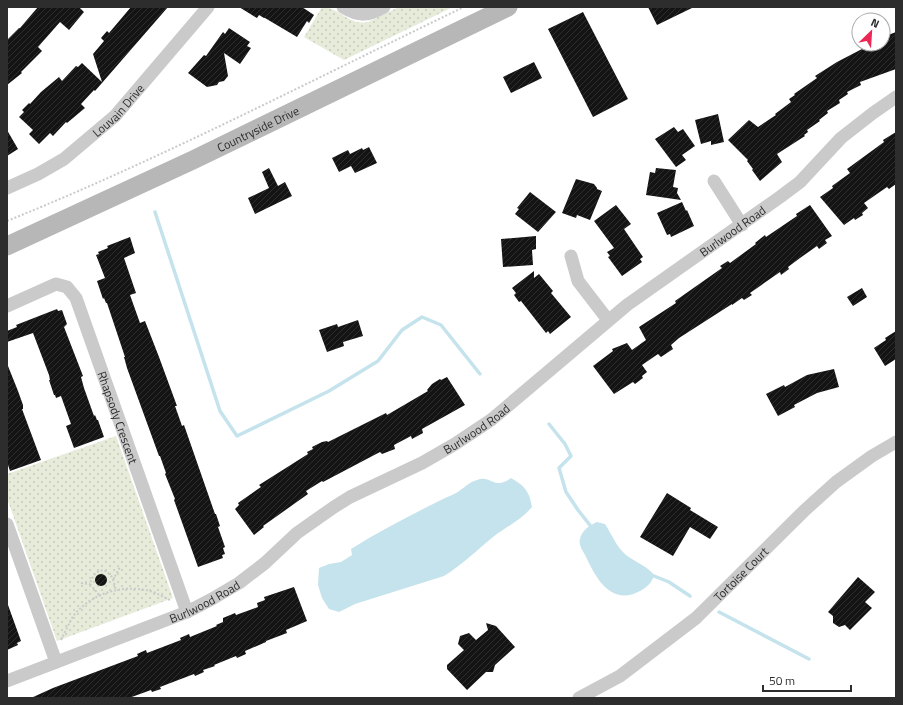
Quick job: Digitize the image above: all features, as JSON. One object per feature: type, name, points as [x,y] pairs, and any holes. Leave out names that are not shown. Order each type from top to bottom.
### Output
[{"type":"main road","name":"Countryside Drive","points":[[7,246],[193,160],[508,7]]},
{"type":"street","name":"Louvain Drive","points":[[7,188],[64,159],[115,116],[208,7]]},
{"type":"street","points":[[342,7],[358,15],[368,14],[384,7]]},
{"type":"street","name":"Burlwood Road","points":[[7,681],[187,612],[212,599],[239,583],[265,563],[297,533],[334,507],[422,463],[455,444],[491,420],[608,320],[800,182],[840,138],[896,97]]},
{"type":"street","points":[[714,181],[742,225]]},
{"type":"street","points":[[571,256],[578,281],[608,320]]},
{"type":"street","name":"Rhapsody Crescent","points":[[7,306],[56,284],[67,287],[76,298],[187,612]]},
{"type":"street","name":"Tortoise Court","points":[[579,698],[620,676],[696,618],[800,515],[836,482],[872,456],[896,442]]},
{"type":"street","points":[[7,524],[56,662]]},
{"type":"path","points":[[7,221],[92,185],[177,146],[464,7]]},
{"type":"path","points":[[113,580],[120,568]]},
{"type":"path","points":[[90,584],[94,575],[101,571],[105,571],[110,574],[116,590]]},
{"type":"path","points":[[81,583],[90,584],[99,595]]},
{"type":"path","points":[[60,643],[74,615],[83,606],[99,595],[116,590],[127,589],[150,591],[172,601]]},
{"type":"green space","points":[[322,7],[334,10],[349,19],[361,23],[368,22],[399,7],[453,7],[344,60],[304,37]]},
{"type":"green space","points":[[116,436],[173,598],[57,641],[7,498],[7,474]]},
{"type":"water","points":[[511,478],[526,490],[532,507],[523,516],[493,537],[451,572],[444,576],[355,604],[339,612],[329,609],[322,598],[318,585],[319,568],[329,564],[341,562],[352,555],[351,549],[362,542],[409,516],[455,494],[474,481],[486,479],[500,483]]},
{"type":"water","points":[[597,522],[605,524],[617,544],[626,555],[648,569],[654,575],[651,583],[645,588],[630,595],[621,595],[614,593],[601,582],[580,544],[581,536],[584,530]]},
{"type":"building","points":[[38,7],[79,7],[84,12],[69,30],[60,22],[38,47],[42,51],[21,72],[22,73],[7,85],[7,40],[20,28]]},
{"type":"building","points":[[131,7],[168,7],[95,91],[94,90],[81,104],[85,108],[67,123],[66,122],[53,136],[50,133],[39,144],[29,134],[33,130],[19,117],[24,112],[22,110],[59,77],[62,81],[76,66],[78,67],[82,63],[102,82],[93,54],[104,41],[101,38],[107,31],[109,33]]},
{"type":"building","points":[[239,7],[302,7],[314,15],[309,23],[307,21],[297,37],[265,18],[259,15],[257,18]]},
{"type":"building","points":[[648,7],[694,7],[657,25]]},
{"type":"building","points":[[583,12],[628,99],[593,117],[548,29]]},
{"type":"building","points":[[229,28],[250,42],[247,46],[251,48],[240,64],[224,53],[228,76],[224,81],[219,82],[217,85],[207,87],[188,73],[204,55],[206,56],[223,32],[225,34]]},
{"type":"building","points":[[896,32],[896,69],[860,82],[861,85],[847,92],[848,94],[839,100],[840,103],[827,111],[828,113],[819,120],[820,121],[807,130],[808,132],[804,135],[805,136],[777,154],[782,162],[760,181],[752,170],[753,169],[747,161],[748,160],[728,140],[749,120],[758,127],[776,115],[775,114],[791,102],[789,99],[795,95],[794,94],[817,78],[815,76],[837,62],[856,52],[891,52],[891,34]]},
{"type":"building","points":[[534,62],[542,78],[511,93],[503,77]]},
{"type":"building","points":[[718,114],[724,142],[711,145],[711,141],[701,144],[695,120]]},
{"type":"building","points":[[674,127],[678,132],[683,129],[695,146],[682,155],[686,160],[676,167],[655,139]]},
{"type":"building","points":[[7,130],[18,149],[7,156]]},
{"type":"building","points":[[896,132],[896,184],[889,189],[887,187],[864,203],[868,208],[862,213],[863,215],[855,220],[854,218],[844,225],[820,197],[850,173],[847,169],[884,142],[883,140]]},
{"type":"building","points":[[369,147],[377,163],[355,173],[351,166],[339,172],[332,158],[348,150],[350,154],[362,148],[363,150]]},
{"type":"building","points":[[269,168],[278,186],[285,182],[292,196],[255,214],[248,198],[269,188],[262,172]]},
{"type":"building","points":[[656,168],[676,170],[673,187],[678,188],[677,193],[681,200],[646,195],[650,172],[655,173]]},
{"type":"building","points":[[576,179],[594,184],[597,189],[602,191],[590,220],[577,215],[576,218],[562,213]]},
{"type":"building","points":[[530,192],[556,212],[538,232],[515,214],[519,209],[517,208]]},
{"type":"building","points":[[682,202],[694,226],[671,237],[670,234],[667,235],[657,213]]},
{"type":"building","points":[[616,205],[631,224],[624,229],[643,257],[640,259],[642,262],[622,276],[608,257],[610,256],[607,252],[614,248],[594,221]]},
{"type":"building","points":[[810,205],[832,236],[825,240],[827,243],[819,249],[817,246],[788,267],[789,269],[781,275],[780,272],[750,293],[752,295],[744,300],[742,298],[679,338],[671,345],[673,349],[661,357],[658,354],[642,365],[647,372],[642,376],[643,378],[635,384],[633,382],[614,394],[593,366],[613,351],[612,349],[627,343],[632,350],[646,340],[639,327],[676,303],[675,301],[722,268],[720,266],[728,261],[730,263],[756,244],[755,243],[765,235],[766,237],[797,216],[796,214]]},
{"type":"building","points":[[536,236],[536,249],[532,250],[533,265],[503,267],[501,239]]},
{"type":"building","points":[[130,237],[135,253],[124,258],[136,293],[130,295],[140,323],[145,321],[159,357],[177,406],[175,406],[182,426],[184,425],[216,514],[220,526],[218,527],[225,547],[223,548],[225,554],[222,555],[223,558],[198,567],[160,456],[127,368],[125,357],[107,303],[104,298],[103,299],[97,281],[105,278],[96,255],[99,254],[98,252],[108,248],[107,246]]},
{"type":"building","points":[[534,271],[534,278],[539,274],[553,291],[551,293],[571,317],[550,334],[548,331],[546,333],[521,301],[519,302],[514,295],[516,293],[512,288]]},
{"type":"building","points":[[862,288],[867,297],[853,306],[847,297]]},
{"type":"building","points":[[57,309],[58,311],[62,310],[67,324],[64,327],[83,376],[81,377],[84,388],[94,416],[95,415],[98,420],[104,437],[74,448],[66,426],[71,424],[61,396],[56,398],[54,395],[49,380],[49,375],[33,333],[7,342],[7,331],[17,327],[16,325]]},
{"type":"building","points":[[358,320],[363,336],[343,342],[344,346],[327,352],[319,330],[337,324],[338,327]]},
{"type":"building","points":[[896,331],[896,359],[885,366],[874,348]]},
{"type":"building","points":[[7,366],[18,391],[23,405],[22,409],[41,460],[10,471],[7,462]]},
{"type":"building","points":[[834,369],[839,387],[817,393],[794,405],[795,407],[778,416],[766,394],[784,385],[785,387],[807,375]]},
{"type":"building","points":[[447,377],[465,405],[422,429],[423,433],[412,439],[411,436],[394,445],[395,449],[382,454],[380,452],[323,482],[322,481],[306,491],[308,494],[263,526],[264,527],[254,535],[235,509],[239,505],[238,503],[261,487],[259,485],[308,454],[307,452],[313,449],[312,447],[322,442],[328,442],[386,413],[387,415],[428,391],[427,390],[432,384]]},
{"type":"building","points":[[667,493],[691,508],[690,510],[718,527],[710,539],[690,527],[673,556],[640,537]]},
{"type":"building","points":[[101,574],[105,576],[107,580],[105,584],[101,586],[97,584],[95,580],[97,576]]},
{"type":"building","points":[[858,577],[875,592],[865,602],[872,608],[850,630],[845,625],[839,627],[833,623],[833,616],[828,612]]},
{"type":"building","points":[[294,587],[307,621],[286,630],[287,633],[245,651],[246,654],[237,658],[236,656],[214,665],[215,666],[203,670],[204,672],[195,676],[194,674],[160,687],[161,689],[152,692],[151,690],[129,698],[31,698],[53,688],[138,656],[137,654],[146,650],[147,653],[181,640],[180,638],[189,634],[190,637],[217,626],[216,625],[223,622],[223,618],[258,607],[257,603],[265,600],[264,597]]},
{"type":"building","points":[[7,605],[21,641],[17,643],[18,645],[7,650]]},
{"type":"building","points":[[486,623],[496,626],[515,647],[495,665],[493,672],[486,672],[467,690],[447,669],[447,665],[464,650],[458,644],[460,636],[469,633],[476,640],[488,630]]},
{"type":"waterway","points":[[155,212],[220,411],[237,436],[329,391],[378,361],[402,330],[422,317],[441,325],[480,374]]},
{"type":"waterway","points":[[549,424],[565,444],[571,456],[559,468],[566,492],[593,529]]},
{"type":"waterway","points":[[649,574],[669,582],[690,596]]},
{"type":"waterway","points":[[719,612],[809,659]]}]
